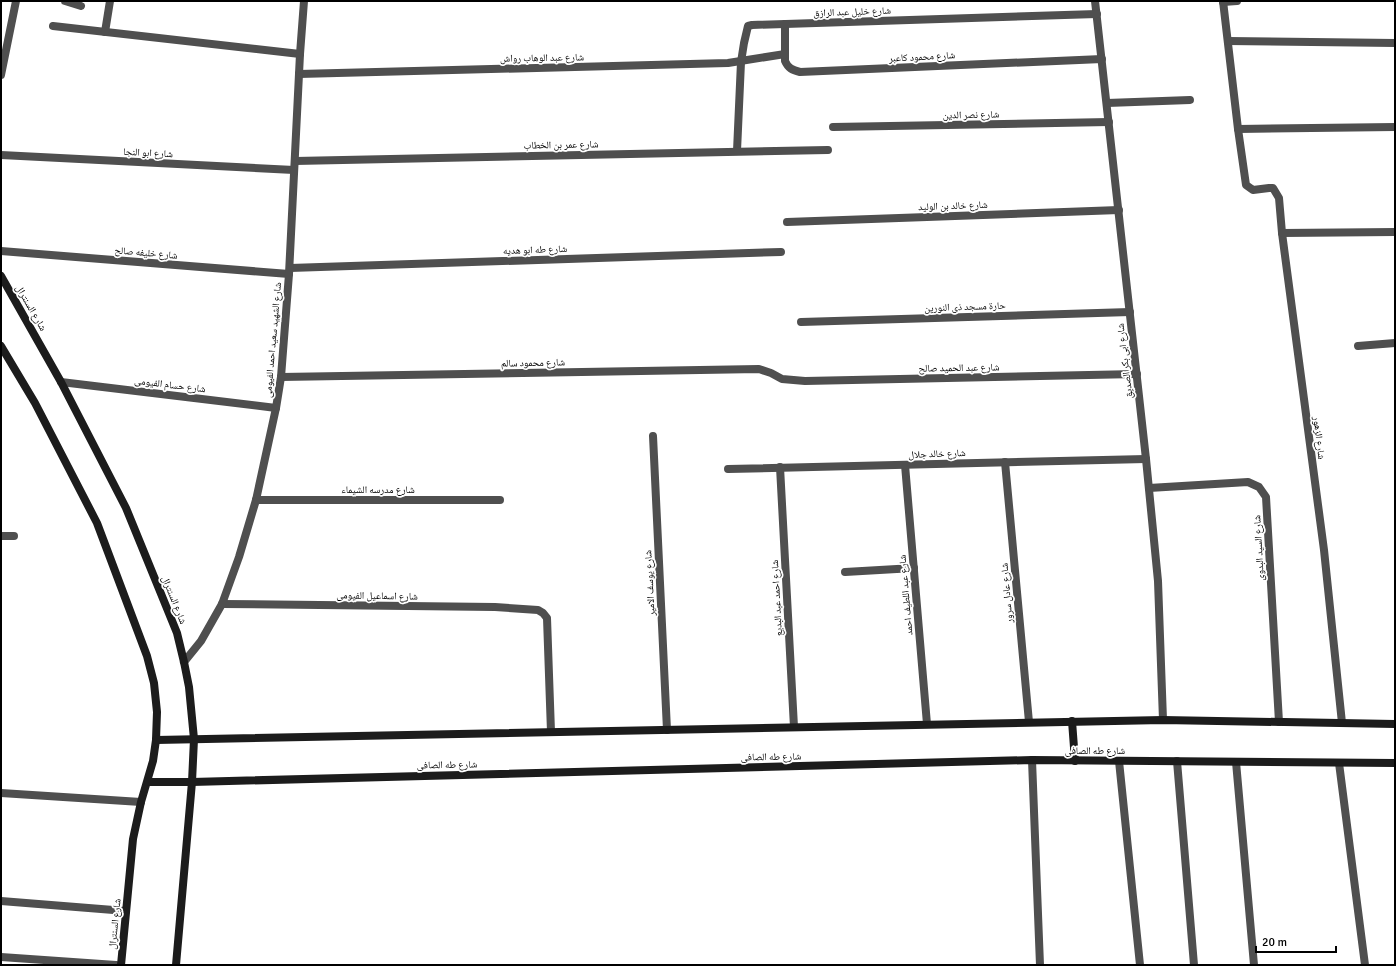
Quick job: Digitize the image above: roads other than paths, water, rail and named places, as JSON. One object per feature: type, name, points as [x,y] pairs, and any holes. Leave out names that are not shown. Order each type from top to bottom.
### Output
[{"type":"street","points":[[1,74],[16,1]]},
{"type":"street","points":[[65,1],[80,6]]},
{"type":"street","points":[[105,32],[110,1]]},
{"type":"street","name":"شارع الشهيد سعيد احمد الفيومى","points":[[184,662],[201,641],[222,604],[239,557],[256,500],[276,408],[281,377],[289,271],[304,1]]},
{"type":"street","name":"شارع ابى بكر الصديق","points":[[1095,1],[1137,374],[1158,581],[1163,720]]},
{"type":"street","points":[[1237,1],[1223,1],[1238,129],[1395,127]]},
{"type":"street","name":"شارع خليل عبد الرازق","points":[[741,62],[748,26],[752,25],[1097,14]]},
{"type":"street","name":"شارع محمود كاعبر","points":[[785,24],[785,61],[788,67],[793,70],[808,72],[1102,59]]},
{"type":"street","points":[[53,26],[300,54]]},
{"type":"street","points":[[1228,41],[1395,42]]},
{"type":"street","name":"شارع عبد الوهاب رواش","points":[[299,74],[728,64],[785,54]]},
{"type":"street","points":[[737,151],[741,62]]},
{"type":"street","points":[[1107,103],[1190,100]]},
{"type":"street","name":"شارع نصر الدين","points":[[834,128],[1109,122]]},
{"type":"street","name":"شارع الزهور","points":[[1238,129],[1246,185],[1253,190],[1273,188],[1279,198],[1282,233],[1324,550],[1342,723]]},
{"type":"street","name":"شارع عمر بن الخطاب","points":[[295,162],[828,150]]},
{"type":"street","name":"شارع ابو النجا","points":[[1,155],[294,170]]},
{"type":"street","name":"شارع خالد بن الوليد","points":[[787,222],[1119,210]]},
{"type":"street","points":[[1282,233],[1395,232]]},
{"type":"street","name":"شارع خليفه صالح","points":[[1,251],[289,271]]},
{"type":"street","name":"شارع طه ابو هديه","points":[[289,271],[781,252]]},
{"type":"street","name":"شارع السنترال","points":[[1,276],[61,382],[126,508],[171,619],[184,662],[189,687],[194,739],[192,782],[176,965]]},
{"type":"street","name":"حارة مسجد ذى النورين","points":[[801,322],[1130,312]]},
{"type":"street","points":[[1358,346],[1395,343]]},
{"type":"street","name":"شارع السنترال","points":[[1,346],[35,403],[97,523],[147,656],[154,683],[157,712],[156,740],[153,761],[141,802],[133,839],[120,965]]},
{"type":"street","name":"شارع محمود سالم","points":[[281,377],[758,369],[771,373],[782,379]]},
{"type":"street","name":"شارع عبد الحميد صالح","points":[[782,379],[805,381],[1137,374]]},
{"type":"street","name":"شارع حسام الفيومى","points":[[61,382],[276,408]]},
{"type":"street","name":"شارع يوسف الامير","points":[[652,436],[667,730]]},
{"type":"street","name":"شارع خالد جلال","points":[[728,469],[1146,459]]},
{"type":"street","name":"شارع عادل سرور","points":[[1005,462],[1029,722]]},
{"type":"street","name":"شارع عبد اللطيف احمد","points":[[905,465],[927,724]]},
{"type":"street","name":"شارع احمد عبد البديع","points":[[780,467],[794,727]]},
{"type":"street","name":"شارع السيد البدوى","points":[[1149,488],[1248,482],[1260,487],[1266,497],[1279,722]]},
{"type":"street","name":"شارع مدرسه الشيماء","points":[[256,500],[500,500]]},
{"type":"street","points":[[1,536],[14,536]]},
{"type":"street","points":[[845,572],[914,568]]},
{"type":"street","name":"شارع اسماعيل الفيومى","points":[[222,604],[538,610],[547,618],[551,732]]},
{"type":"street","points":[[156,740],[1072,721],[1163,720],[1395,724]]},
{"type":"street","points":[[1072,721],[1075,760]]},
{"type":"street","points":[[1032,760],[1040,965]]},
{"type":"street","name":"شارع طه الصافى","points":[[148,782],[1032,760],[1395,763]]},
{"type":"street","points":[[1119,760],[1140,965]]},
{"type":"street","points":[[1177,761],[1194,965]]},
{"type":"street","points":[[1236,762],[1254,965]]},
{"type":"street","points":[[1339,763],[1365,965]]},
{"type":"street","points":[[1,793],[141,802]]},
{"type":"street","points":[[1,901],[126,912]]},
{"type":"street","points":[[1,957],[116,965]]}]
